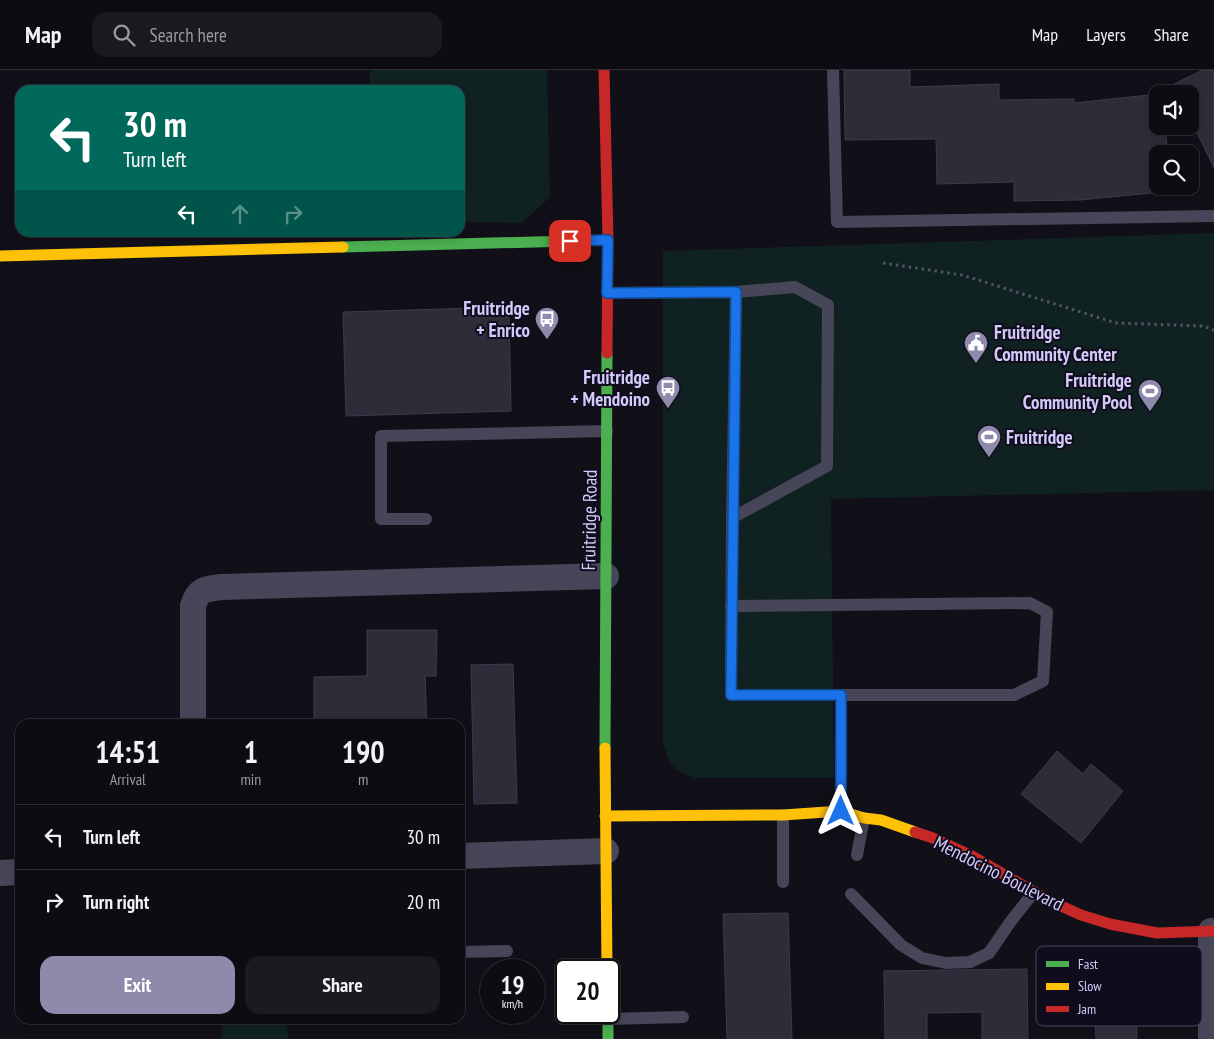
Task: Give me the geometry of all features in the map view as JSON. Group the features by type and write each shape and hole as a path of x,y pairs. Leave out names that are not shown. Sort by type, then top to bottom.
{"street":[{"name":"Fruitridge Road","path":"604,70 608,240 605,816 607,959"},
{"path":"0,256 608,240"},
{"path":"193,719 193,606 196,596 205,589 606,576"},
{"name":"Mendocino Boulevard","path":"605,816 783,815 841,811 864,818 881,820 933,838 972,856 1034,892 1081,915 1110,924 1157,933 1212,931"},
{"path":"465,856 606,851"},
{"path":"0,873 15,872"},
{"path":"1211,1039 1212,931"},
{"path":"608,1024 608,1039"}],"lane":[{"path":"834,70 836,222 1214,216"},
{"path":"607,293 736,292 795,286 828,305 827,466 732,518"},
{"path":"732,606 1030,602 1046,612 1043,680 1014,695 731,695 732,518 736,292"},
{"path":"426,519 381,518 381,436 607,431"},
{"path":"841,695 841,811"},
{"path":"783,815 783,882"},
{"path":"857,855 864,818"},
{"path":"851,894 901,945 922,958 946,963 970,962 989,953 1034,892"},
{"path":"465,952 507,951"},
{"path":"620,1016 683,1017"},
{"path":"602,1039 606,1024"}],"path":[{"path":"883,263 962,275 1116,324 1203,326 1214,330"}],"shaded area":[{"path":"370,70 547,70 550,197 522,223 465,222 465,85 370,85"},
{"path":"1214,233 1214,490 831,499 834,778 696,778 672,766 663,741 663,251"},
{"path":"222,1024 287,1024 288,1039 222,1039"}],"building":[{"path":"844,70 910,70 910,87 999,84 999,100 1074,99 1074,103 1149,95 1149,135 1166,135 1167,145 1149,145 1149,193 1080,200 1014,201 1014,182 937,184 936,139 845,140"},
{"path":"1203,70 1214,70 1214,168 1198,135 1199,85 1174,84"},
{"path":"509,307 511,411 346,416 343,312"},
{"path":"367,630 437,630 436,676 425,676 427,719 314,719 314,677 367,676"},
{"path":"513,664 517,803 474,804 471,665"},
{"path":"1057,751 1083,774 1091,764 1123,791 1081,843 1021,794"},
{"path":"788,913 792,1039 727,1039 723,914"},
{"path":"1027,969 1028,1039 982,1039 982,1012 927,1013 927,1039 885,1039 884,971"},
{"path":"1095,1026 1137,1026 1137,1039 1096,1039"}],"traffic: fast":[{"path":"343,247 608,240"},
{"path":"605,748 607,353"},
{"path":"608,1024 608,1039"}],"traffic: slow":[{"path":"0,256 343,247"},
{"path":"605,748 607,959"},
{"path":"605,816 783,815 841,811 864,818 881,820 915,832"}],"traffic: jam":[{"path":"604,70 608,240 607,353"},
{"path":"915,832 972,856 1050,901 1081,915 1110,924 1157,933 1214,931"}],"place":[{"name":"Fruitridge + Enrico","path":"547,340"},
{"name":"Fruitridge Community Center","path":"976,364"},
{"name":"Fruitridge + Mendoino","path":"668,409"},
{"name":"Fruitridge Community Pool","path":"1150,412"},
{"name":"Fruitridge","path":"989,458"}],"route":[{"path":"570,241 608,240 607,293 736,292 731,695 841,695 841,811"}]}
